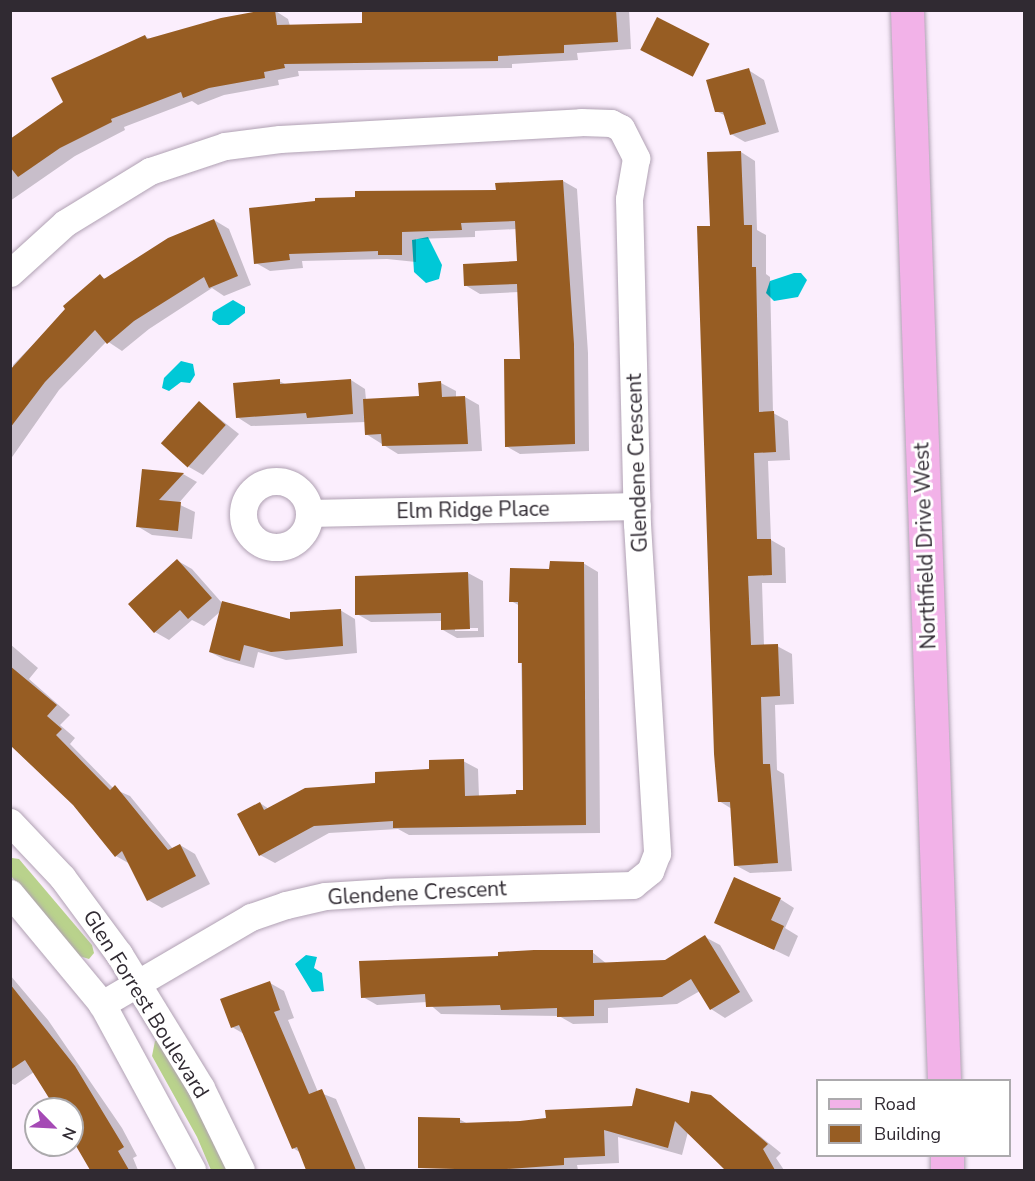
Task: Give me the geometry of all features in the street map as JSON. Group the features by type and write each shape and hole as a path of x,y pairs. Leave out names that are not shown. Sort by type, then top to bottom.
{"main road":[{"name":"Northfield Drive West","path":"907,10 944,1079"}],"street":[{"name":"Glendene Crescent","path":"10,273 65,223 150,171 198,152 280,139 611,123 626,134 636,158 629,199 637,506 657,853 650,871 633,885 388,892 315,898 251,917 102,1004"},
{"name":"Elm Ridge Place","path":"310,513 637,506"},
{"name":"Glen Forrest Boulevard","path":"10,822 83,902 138,982 201,1088 241,1170"},
{"name":"Glen Forrest Boulevard","path":"10,892 102,1004 192,1170"}],"green space":[{"path":"12,858 19,859 92,945 94,953 89,959 79,956 11,876"},
{"path":"163,1040 232,1170 211,1170 197,1137 152,1056 155,1041"}],"water":[{"path":"428,237 442,265 439,279 426,283 414,272 412,240"},
{"path":"801,273 807,280 798,297 774,301 766,293 770,281"},
{"path":"233,300 245,307 245,313 229,325 219,325 212,320 213,312"},
{"path":"181,361 193,364 195,375 190,383 181,382 169,391 162,388 164,378"},
{"path":"306,955 317,957 314,968 322,973 324,991 312,992 295,964"}],"building":[{"path":"275,10 277,25 362,23 362,10 616,10 618,42 564,45 564,53 498,56 498,61 284,64 285,68 264,72 265,78 209,88 183,98 181,92 111,119 112,122 60,148 18,177 10,167 10,139 63,102 51,78 145,35 147,39 221,18"},
{"path":"657,17 710,44 693,77 640,50"},
{"path":"749,68 766,124 730,135 723,112 715,112 706,80"},
{"path":"741,151 744,225 752,225 752,267 756,267 759,412 774,411 776,452 754,453 757,539 771,539 772,575 748,576 751,645 778,644 780,696 761,697 763,764 770,764 778,863 734,866 730,802 718,802 714,754 697,226 710,226 707,152"},
{"path":"563,180 574,344 575,444 505,447 504,359 520,359 517,284 464,286 463,264 517,261 515,221 461,223 462,230 402,232 402,255 378,255 378,251 289,254 290,260 254,264 249,208 315,201 315,198 355,197 355,191 496,190 495,183"},
{"path":"214,219 238,276 209,288 204,277 134,321 107,344 95,330 45,382 10,428 10,370 65,309 63,306 100,274 104,279 168,238"},
{"path":"280,379 280,384 351,379 353,414 307,418 306,413 236,418 233,383"},
{"path":"441,381 442,397 465,396 468,444 382,446 381,434 365,435 363,399 419,396 418,383"},
{"path":"199,401 226,425 188,467 161,443"},
{"path":"142,469 184,473 159,500 181,502 178,531 136,527"},
{"path":"177,559 212,598 188,619 180,610 154,633 128,604"},
{"path":"550,561 584,562 586,825 393,828 393,821 314,826 259,856 237,814 260,802 264,810 305,788 375,783 375,772 429,769 429,760 464,759 465,796 516,794 516,790 523,790 522,663 518,663 518,602 509,602 510,568 549,569"},
{"path":"468,572 470,629 441,630 441,613 355,615 355,576"},
{"path":"222,601 290,619 290,612 341,609 343,646 271,652 244,645 240,661 209,652"},
{"path":"10,666 57,705 47,716 62,729 56,735 110,790 115,785 168,850 180,844 196,876 147,901 122,851 115,857 73,805 10,745"},
{"path":"734,877 781,898 771,920 784,926 774,950 714,923"},
{"path":"705,935 740,992 710,1010 691,979 662,997 594,1000 594,1016 557,1017 557,1008 501,1010 500,1005 426,1007 425,994 361,998 359,961 498,956 498,952 534,950 593,950 593,963 665,960"},
{"path":"270,981 280,1010 274,1012 309,1094 322,1089 356,1170 306,1170 297,1147 292,1149 239,1025 231,1028 220,999"},
{"path":"10,984 75,1066 124,1147 118,1151 129,1170 90,1170 82,1157 84,1097 48,1097 25,1060 10,1070"},
{"path":"636,1088 689,1103 691,1091 711,1095 768,1144 763,1149 775,1170 725,1170 675,1121 668,1148 604,1130 605,1156 564,1158 564,1165 493,1170 418,1168 418,1117 460,1118 460,1123 546,1118 545,1110 632,1106"}]}
